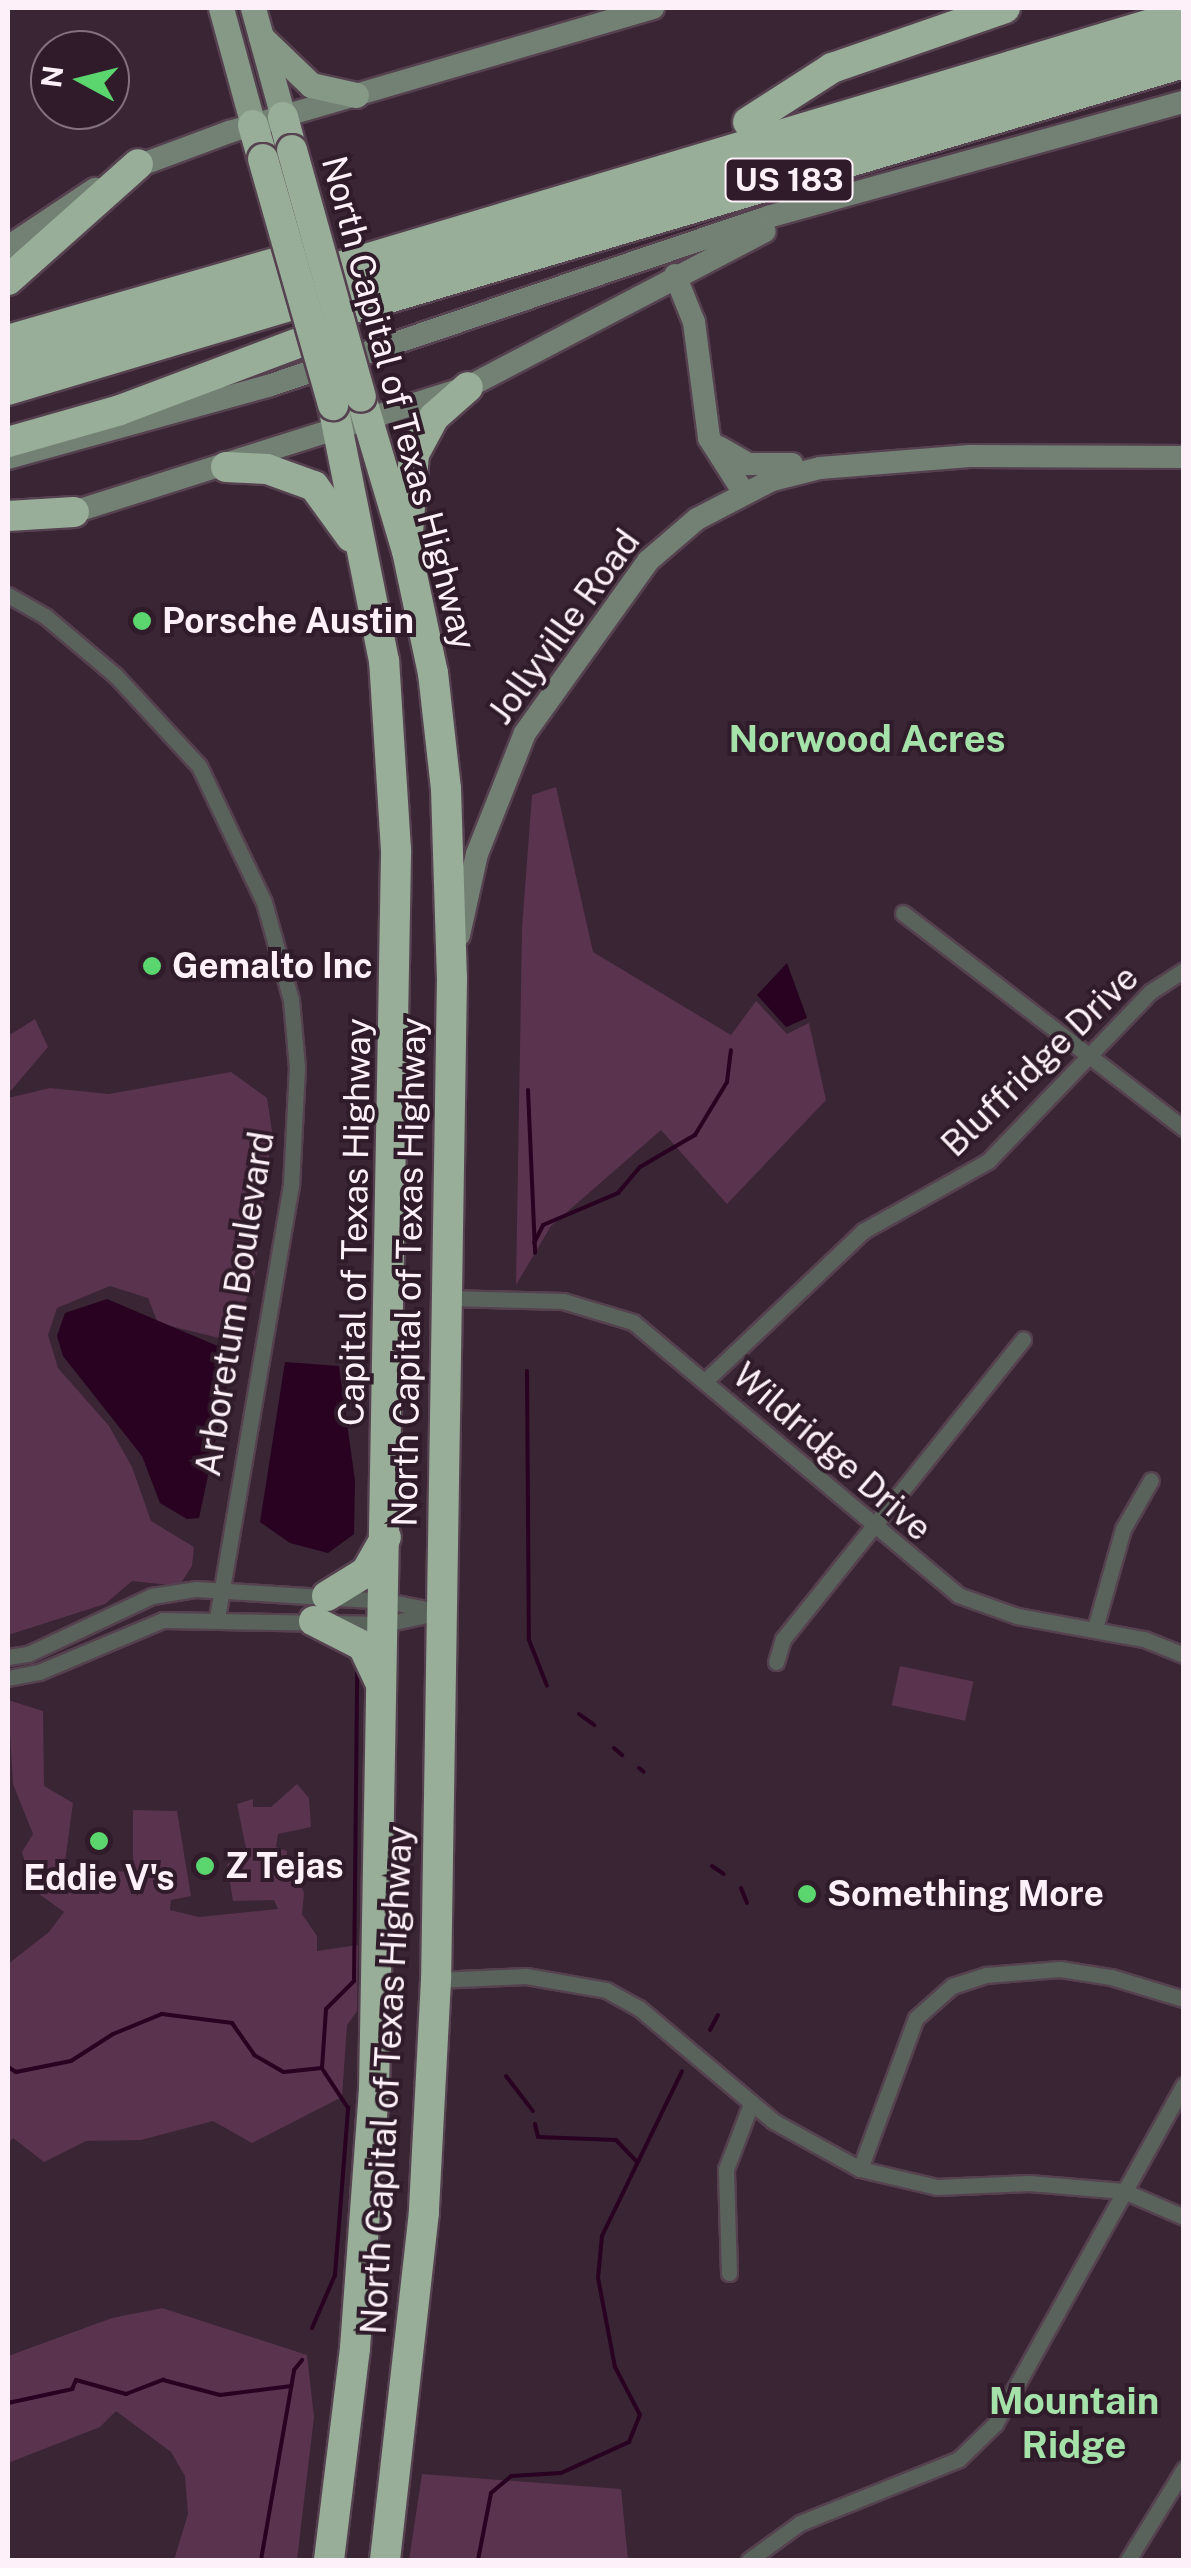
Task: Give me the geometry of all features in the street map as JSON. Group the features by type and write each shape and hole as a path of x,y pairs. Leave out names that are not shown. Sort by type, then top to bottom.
{"highway":[{"path":"748,122 832,68 1004,8"},
{"name":"US 183","path":"8,340 1140,8"},
{"path":"8,366 1184,14"},
{"path":"8,390 1184,39"},
{"name":"US 183","path":"8,409 1184,64"},
{"name":"North Capital of Texas Highway","path":"277,155 283,117"},
{"name":"North Capital of Texas Highway","path":"253,125 277,155 350,413 407,550 441,730 452,978 436,1980 424,2212 385,2560"},
{"path":"8,280 138,164"},
{"path":"8,442 228,370 367,317 395,297"},
{"path":"407,550 414,454 434,417 468,387"},
{"name":"Capital of Texas Highway","path":"350,413 367,572 384,661 396,850 386,1613"},
{"path":"226,467 286,473 314,486 343,518 367,572"},
{"path":"8,516 74,512"},
{"path":"393,1277 421,1296 447,1298"},
{"path":"384,1694 363,1646 321,1609 366,1572 388,1535"},
{"name":"North Capital of Texas Highway","path":"329,2560 367,2210 386,1613"}],"main road":[{"name":"North Capital of Texas Highway","path":"221,8 253,125"},
{"name":"North Capital of Texas Highway","path":"253,8 283,117"},
{"path":"8,247 138,164 253,125 653,8"},
{"path":"261,37 311,85 356,95"},
{"path":"8,458 165,418 749,223 1184,102"},
{"path":"8,529 226,467 350,413 468,387 676,275 828,203"},
{"path":"676,275 694,322 709,438 744,492"},
{"path":"709,438 748,464 820,468"},
{"name":"Jollyville Road","path":"452,978 477,854 525,733 648,561 686,528 744,492 820,468 970,456 1184,457"}],"street":[{"name":"Arboretum Boulevard","path":"8,596 82,645 199,766 264,902 291,1000 297,1068 292,1185 218,1588 217,1617"},
{"path":"903,914 1086,1058 1184,1129"},
{"name":"Bluffridge Drive","path":"705,1380 863,1231 988,1162 1150,992 1184,970"},
{"name":"Wildridge Drive","path":"447,1298 601,1308 632,1322 705,1380 870,1528 958,1595 1018,1616 1095,1628 1184,1655"},
{"path":"776,1662 784,1639 1023,1339"},
{"path":"1095,1628 1123,1529 1150,1480"},
{"path":"8,1656 28,1654 152,1596 218,1588 321,1609 386,1613"},
{"path":"8,1678 39,1672 163,1620 321,1609 440,1612"},
{"path":"860,2168 916,2018 952,1986 986,1975 1060,1969 1184,1999"},
{"path":"436,1980 526,1976 606,1990 651,2018 751,2104 825,2154 860,2168 937,2187 1030,2183 1124,2190 1184,2218"},
{"path":"748,2560 800,2523 936,2472 978,2442 1011,2400 1184,2085"},
{"path":"729,2272 726,2168 751,2104"},
{"path":"1128,2560 1184,2469"}],"shaded area":[{"path":"556,787 593,952 731,1035 756,1001 787,1034 809,1023 826,1100 727,1204 661,1130 551,1226 516,1285 522,928 532,795"},
{"path":"787,963 807,1018 786,1027 757,995"},
{"path":"35,1019 48,1047 8,1094 8,1036"},
{"path":"231,1072 267,1098 272,1131 254,1279 241,1312 219,1338 158,1323 148,1298 110,1286 57,1308 48,1335 58,1368 109,1426 132,1467 151,1521 194,1547 192,1566 179,1586 132,1581 105,1604 8,1635 8,1098 50,1088 109,1094"},
{"path":"107,1299 234,1353 199,1518 187,1519 160,1503 142,1456 63,1356 57,1336 65,1313"},
{"path":"285,1362 339,1366 355,1481 354,1534 328,1553 290,1543 260,1522"},
{"path":"900,1666 973,1682 965,1721 892,1705"},
{"path":"8,1700 43,1711 44,1786 73,1803 64,1869 133,1872 133,1810 177,1811 191,1896 171,1900 170,1910 199,1917 278,1909 274,1900 233,1901 227,1864 248,1858 237,1804 253,1799 253,1807 271,1807 297,1784 309,1798 311,1827 278,1834 276,1847 287,1851 286,1877 297,1876 304,1893 302,1914 317,1936 317,1951 358,1945 357,2011 347,2025 342,2097 252,2143 213,2121 141,2140 86,2141 44,2162 13,2138 8,2144 8,1964 49,1932 64,1912 32,1889 22,1852 33,1834 13,1784"},
{"path":"162,2308 307,2355 314,2417 297,2560 174,2560 188,2514 185,2476 171,2452 116,2411 100,2427 8,2463 8,2356 112,2318"},
{"path":"422,2474 621,2489 628,2560 409,2560"}],"waterway":[{"path":"534,1243 543,1225 618,1193 640,1167 695,1135 727,1082 731,1050"},
{"path":"528,1090 535,1253"},
{"path":"527,1371 529,1640 547,1686"},
{"path":"8,2067 16,2072 71,2061 113,2034 162,2014 232,2023 254,2055 284,2072 322,2068 326,2009 354,1981 357,1672"},
{"path":"579,1714 594,1725"},
{"path":"614,1748 622,1755"},
{"path":"639,1768 644,1772"},
{"path":"712,1866 724,1874"},
{"path":"741,1888 747,1903"},
{"path":"710,2030 718,2015"},
{"path":"312,2328 335,2275 348,2108 323,2070"},
{"path":"478,2560 491,2493 511,2476 561,2473 629,2442 640,2415 615,2367 598,2278 602,2236 682,2071"},
{"path":"506,2076 533,2111"},
{"path":"535,2124 538,2137 616,2140 636,2161"},
{"path":"261,2560 294,2370 302,2360"},
{"path":"8,2403 72,2389 76,2380 126,2394 163,2380 220,2395 291,2386"}],"place":[{"name":"Porsche Austin","path":"142,621"},
{"name":"Gemalto Inc","path":"152,966"},
{"name":"Eddie V's","path":"99,1841"},
{"name":"Z Tejas","path":"205,1866"},
{"name":"Something More","path":"807,1894"}],"district":[{"name":"Norwood Acres","path":"867,739"},
{"name":"Mountain Ridge","path":"1074,2423"}]}
